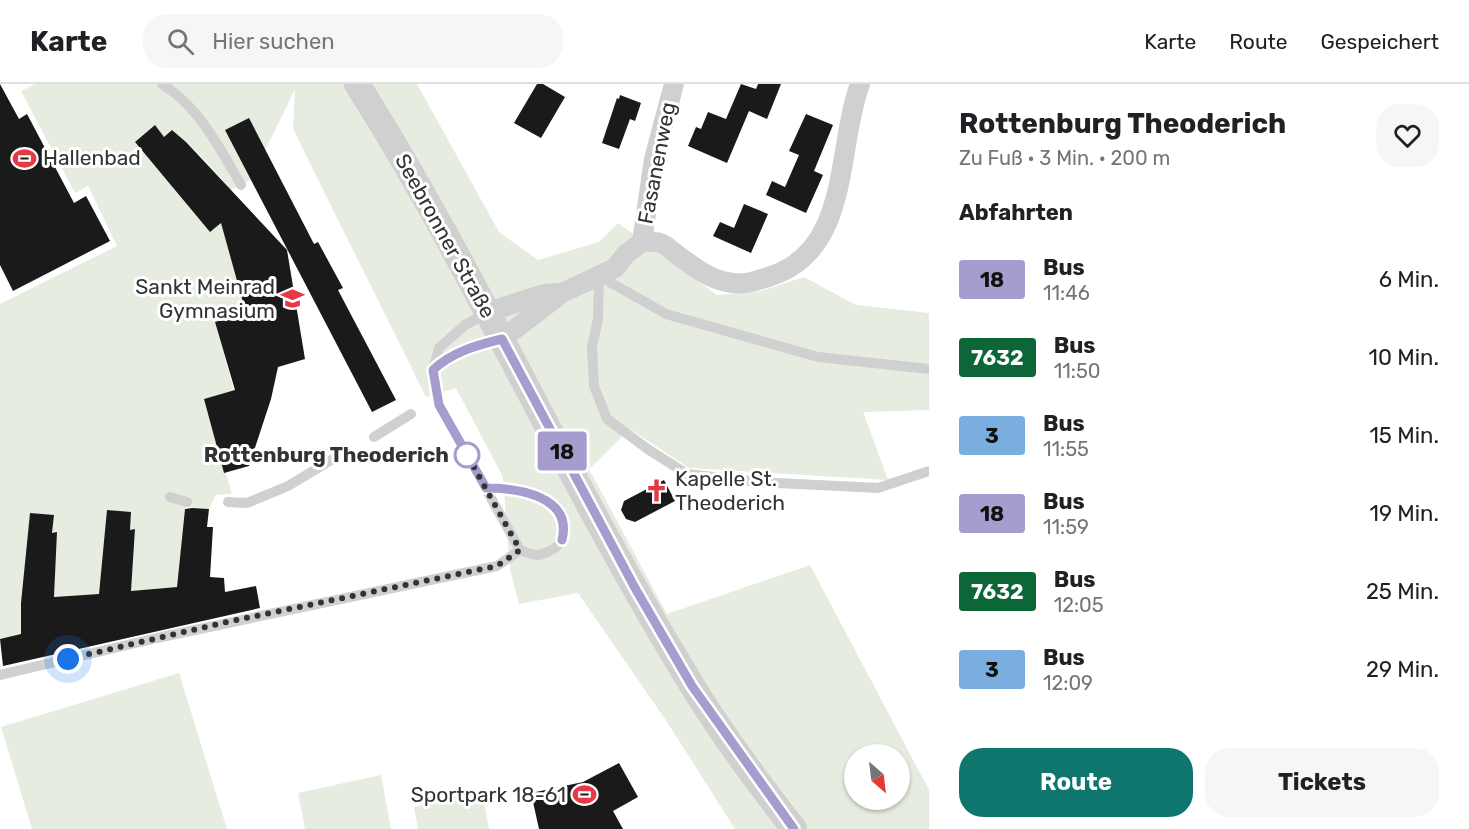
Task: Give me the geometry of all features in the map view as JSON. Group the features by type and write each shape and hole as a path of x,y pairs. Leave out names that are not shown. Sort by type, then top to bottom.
{"street":[{"name":"Fasanenweg","path":"642,242 654,159 674,84"},
{"path":"502,339 562,293 615,267 626,254 642,242 661,243 700,271 726,282 749,284 781,273 805,258 823,233 836,199 846,141 860,84"},
{"name":"Seebronner Straße","path":"360,87 428,203 579,486 692,686 794,829"},
{"path":"488,312 544,294 562,293"}],"lane":[{"path":"162,84 198,115 241,185"},
{"path":"929,369 807,354 666,314 599,276 598,319 592,347 594,386 607,419 687,474 759,482 878,488 929,471"},
{"path":"486,488 507,488 542,499 561,514 565,528 562,540 554,549 539,555 520,550 439,405 433,370 440,348 465,325 488,312"},
{"path":"433,370 442,361 454,355 477,345 502,339"},
{"path":"374,437 411,414"},
{"path":"228,502 247,503 278,490 333,459"},
{"path":"170,496 187,502"},
{"path":"0,675 157,638 497,566 520,550"}],"shaded area":[{"path":"35,84 417,84 499,232 538,260 599,242 618,223 717,295 761,291 804,277 856,305 929,313 929,410 863,412 888,480 689,468 630,429 589,469 667,614 810,565 905,744 844,744 844,810 910,810 910,754 929,790 929,829 735,829 667,722 578,593 519,604 510,570 503,477 456,388 426,397 293,129 295,89 251,180 231,190 199,154 173,130 164,137 155,126 135,142 210,232 223,221 247,317 215,322 235,394 230,392 204,399 232,494 216,495 209,509 185,507 177,587 131,591 135,530 130,530 131,513 108,510 99,594 54,597 57,533 52,533 54,516 30,513 21,635 0,639 0,304 117,246 88,186 75,193 21,91"},
{"path":"179,673 227,829 32,829 1,727"},
{"path":"381,775 391,829 305,829 298,793"},
{"path":"482,790 489,829 418,829 414,807"}],"building":[{"name":"Hallenbad","path":"0,84 19,119 27,114 74,203 86,196 110,241 13,291 0,265"},
{"path":"537,84 543,84 565,97 541,138 514,123"},
{"path":"741,84 756,89 758,84 781,84 767,119 749,111 727,163 688,146 696,127 701,129 708,112 726,119"},
{"path":"620,95 641,103 635,121 630,119 619,149 602,143"},
{"path":"806,114 833,125 814,171 823,175 806,213 766,195 772,181 785,187 799,155 789,151"},
{"path":"249,118 314,244 318,242 343,288 338,290 396,400 372,412 225,130"},
{"name":"Sankt Meinrad Gymnasium","path":"155,125 164,137 172,130 186,142 287,250 305,359 278,367 271,399 249,466 224,473 204,399 235,390 215,322 246,313 221,223 210,232 135,142"},
{"path":"744,204 768,214 751,253 713,236 720,222 734,228"},
{"name":"Kapelle St. Theoderich","path":"664,480 675,501 635,522 626,519 621,510 624,501"},
{"path":"185,509 209,509 207,527 213,527 210,577 224,578 225,592 256,586 260,608 3,666 0,639 21,634 21,603 30,513 54,515 52,533 57,532 54,597 99,594 107,510 131,512 130,530 135,529 131,591 177,587"},
{"name":"Sportpark 18-61","path":"619,763 638,797 613,811 623,829 539,829 531,793 583,782"}],"bus line":[{"name":"18","path":"562,540 565,528 561,514 542,499 507,488 486,488 439,405 433,370 442,361 477,345 502,339 579,486 692,686 794,829"}],"place":[{"name":"Hallenbad","path":"25,158"},
{"name":"Sankt Meinrad Gymnasium","path":"293,299"},
{"name":"Rottenburg Theoderich","path":"467,455"},
{"name":"Kapelle St. Theoderich","path":"657,491"},
{"name":"Sportpark 18-61","path":"584,795"}],"route":[{"path":"68,659 227,622 497,566 520,550 466,453 467,455"}]}
